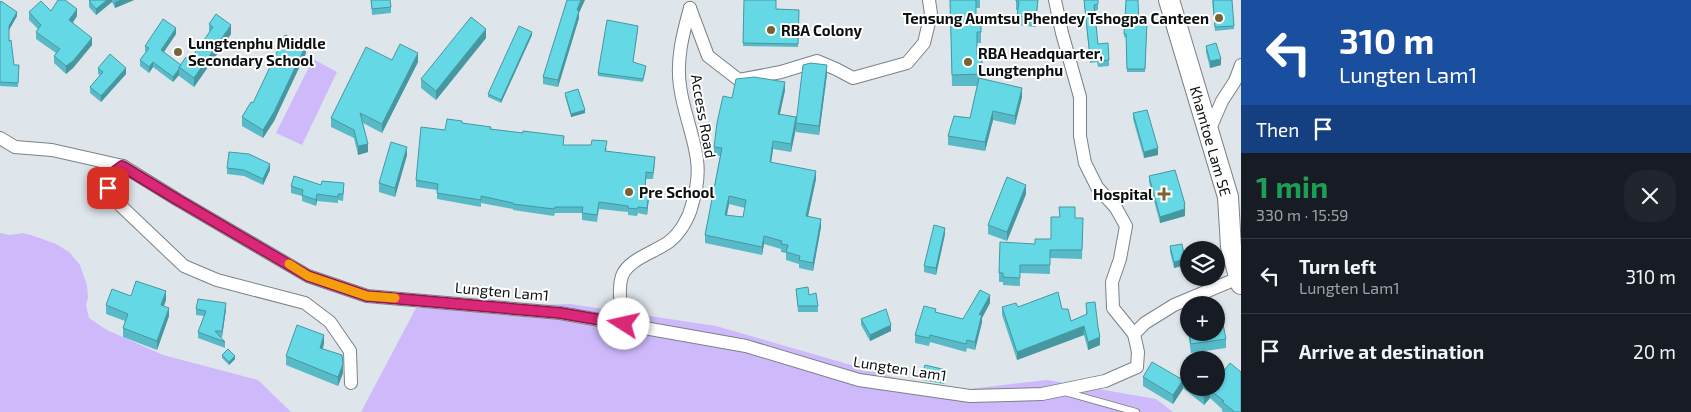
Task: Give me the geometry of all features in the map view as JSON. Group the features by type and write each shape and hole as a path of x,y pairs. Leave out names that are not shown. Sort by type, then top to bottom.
{"main road":[{"name":"Khamtoe Lam SE","path":"1169,0 1228,197 1231,247 1240,280"}],"street":[{"name":"Access Road","path":"624,324 620,292 621,278 624,271 629,264 671,240 688,217 695,193 698,162 680,85 679,58 683,31 690,8 708,56 739,80 781,72 817,61 853,78 907,63 924,43 931,14 929,0"},
{"path":"1055,0 1080,97 1080,136 1085,163 1097,187 1116,208 1126,226 1120,258 1112,282 1113,308 1134,334 1145,323 1174,305 1240,280"},
{"path":"1209,131 1222,101 1235,81 1241,65"},
{"name":"Lungten Lam1","path":"0,138 15,147 52,150 122,166 308,276 367,296 560,313 746,346 859,380 970,396 1042,394 1105,381 1137,367 1138,352 1134,334"},
{"path":"122,166 114,172 108,188 122,206 184,266 217,280 305,303 330,322 350,351 351,383"}],"lane":[{"path":"1059,391 1136,412"}],"shaded area":[{"path":"313,59 337,72 302,145 276,133"},
{"path":"0,233 31,235 56,244 69,252 80,265 87,285 88,298 86,305 89,318 107,330 163,355 258,380 291,412 0,412"},
{"path":"570,304 716,326 910,382 961,390 1047,380 1156,399 1173,412 361,412 416,308"}],"building":[{"path":"58,0 65,0 77,9 69,20 92,38 73,61 66,66 54,56 60,49 36,32 41,25 29,12 41,1 51,11"},
{"path":"107,0 96,9 89,1"},
{"path":"371,0 390,0 391,7 372,9"},
{"path":"567,0 581,0 558,80 543,77"},
{"name":"RBA Colony","path":"744,0 776,0 776,9 799,10 798,44 743,43"},
{"path":"950,0 976,0 976,20 981,20 981,32 977,32 977,55 982,55 982,74 952,75"},
{"path":"1016,0 1038,0 1036,18 1017,16 1019,2"},
{"path":"1084,0 1098,0 1098,4 1094,5 1098,44 1108,43 1109,60 1098,61 1097,56 1090,57"},
{"path":"1126,0 1138,0 1139,23 1147,22 1145,69 1127,69 1126,34 1124,34"},
{"path":"1213,0 1232,0 1234,26 1215,27"},
{"path":"1,1 17,12 9,26 9,41 11,40 14,65 19,65 18,83 0,82"},
{"path":"216,14 231,25 194,78 179,67 186,57 190,60 213,27 209,24"},
{"path":"471,17 486,29 436,91 421,79"},
{"path":"163,19 176,28 161,50 181,65 173,77 153,62 149,67 140,60 149,48 145,46"},
{"path":"607,20 638,26 633,62 646,66 643,79 598,73"},
{"path":"519,26 532,32 501,100 488,94"},
{"path":"285,35 306,45 274,112 263,130 242,117 251,102 253,103"},
{"path":"1216,43 1221,59 1210,61 1206,46"},
{"path":"400,44 418,53 382,124 360,113 368,144 358,146 354,130 331,118 366,47 392,60"},
{"path":"110,54 126,68 101,96 90,87 103,72 98,68"},
{"path":"811,63 827,65 819,126 796,123 803,65"},
{"path":"754,77 785,82 778,114 796,117 791,144 773,141 770,162 816,171 806,216 821,219 813,263 799,260 800,256 786,252 788,245 781,244 782,241 764,236 762,247 705,235 722,148 714,147 717,123 723,96 732,98 736,79","holes":["729,196 746,200 743,217 725,215"]},
{"path":"979,78 1022,88 1015,116 993,111 985,142 948,136 954,116 970,118"},
{"path":"578,89 585,110 571,114 565,93"},
{"path":"1147,110 1158,148 1144,152 1133,113"},
{"path":"447,119 491,127 490,129 564,136 563,145 591,145 592,140 607,141 605,151 655,157 653,173 646,172 645,190 649,191 647,208 628,208 628,206 599,202 597,215 582,213 583,207 555,207 554,209 513,204 481,196 481,200 437,193 438,184 416,180 421,127 445,130"},
{"path":"391,142 407,147 395,188 379,183"},
{"path":"229,152 249,154 270,164 263,179 244,170 227,168"},
{"path":"1175,170 1185,209 1160,217 1149,176"},
{"path":"294,176 321,185 322,181 344,183 343,194 338,194 338,197 317,194 316,200 302,195 303,190 291,186"},
{"path":"1007,177 1026,185 1007,232 988,225"},
{"path":"1059,207 1075,207 1075,218 1083,218 1082,250 1050,250 1050,265 1020,265 1020,278 1003,277 1003,273 999,273 1000,242 1035,244 1035,239 1051,239 1051,217 1060,217"},
{"path":"934,225 945,228 936,268 924,266"},
{"path":"1180,244 1180,260 1174,262 1170,246"},
{"path":"136,281 166,291 161,305 169,308 157,341 123,328 128,314 106,305 112,289 131,296"},
{"path":"808,287 809,295 816,293 818,306 798,306 796,289"},
{"path":"980,290 990,295 979,315 982,314 975,342 967,340 966,344 930,335 929,338 915,335 924,306 936,309 935,312 963,319"},
{"path":"1058,292 1062,309 1068,309 1071,321 1087,314 1086,303 1095,302 1100,337 1088,342 1084,326 1017,352 1002,307 1016,303 1018,307"},
{"path":"198,299 226,303 222,331 215,331 225,342 198,332 206,311 196,309"},
{"path":"886,309 891,325 870,335 861,319"},
{"path":"297,325 324,335 320,348 342,355 343,364 338,377 286,356"},
{"path":"1190,341 1212,341 1191,344"},
{"path":"228,349 235,356 229,362 222,355"},
{"path":"1152,362 1180,378 1180,384 1173,395 1143,377"},
{"path":"1230,363 1241,372 1241,412 1235,412 1218,396 1225,396 1225,369"},
{"path":"925,365 946,370 944,378 922,374"}],"slow traffic":[{"path":"289,264 308,276 367,296 395,298"}],"place":[{"name":"Tensung Aumtsu Phendey Tshogpa Canteen","path":"1219,18"},
{"name":"RBA Colony","path":"771,30"},
{"name":"Lungtenphu Middle Secondary School","path":"178,52"},
{"name":"RBA Headquarter, Lungtenphu","path":"968,62"},
{"name":"Pre School","path":"629,192"},
{"name":"Hospital","path":"1164,194"}],"route":[{"path":"108,188 114,172 122,166 308,276 367,296 560,313 624,324"}]}
